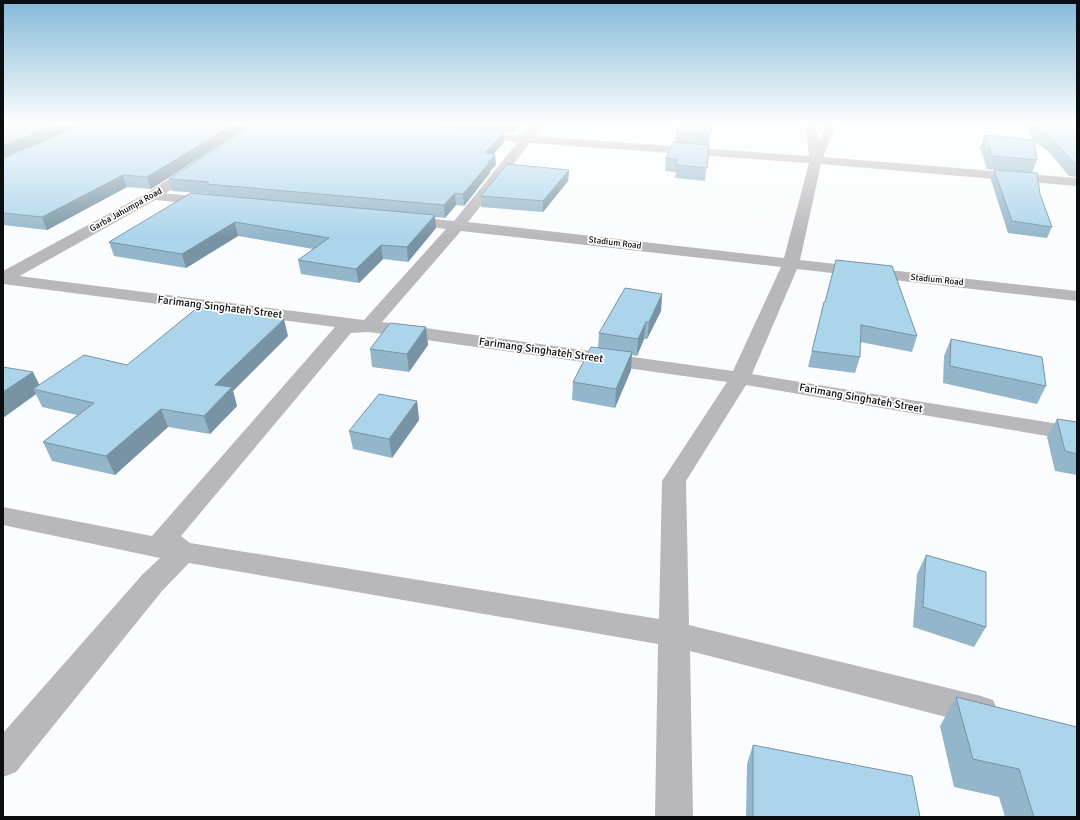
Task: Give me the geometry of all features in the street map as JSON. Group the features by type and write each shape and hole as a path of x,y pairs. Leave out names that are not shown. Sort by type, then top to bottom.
{"street":[{"path":"183,552 164,538 345,328 369,326 458,225 509,161"},
{"path":"674,817 674,481 740,378 791,264 816,161"},
{"path":"831,161 1077,182"},
{"name":"Garba Jahumpa Road","path":"3,279 152,196 205,162"},
{"path":"152,196 222,203"},
{"name":"Stadium Road","path":"395,219 1077,296"},
{"name":"Farimang Singhateh Street","path":"3,279 369,326 740,378 1077,434"},
{"path":"3,516 183,552 674,634 1009,718"},
{"path":"3,760 152,583 183,552"}],"building":[{"path":"3,161 173,161 147,177 123,175 42,217 3,213"},
{"path":"196,161 490,162 463,194 455,193 444,205 207,184 209,182 169,179"},
{"path":"677,161 708,161 707,168 676,165"},
{"path":"507,164 569,170 543,201 481,196"},
{"path":"994,170 1037,173 1040,194 1052,227 1012,221"},
{"path":"191,193 435,215 407,247 381,245 356,269 298,260 329,238 235,222 182,254 109,242"},
{"path":"836,260 892,266 917,336 861,325 860,357 812,351"},
{"path":"625,288 662,294 649,322 646,322 638,339 599,333"},
{"path":"197,308 284,319 215,385 232,387 204,416 161,409 106,456 43,442 94,403 33,389 84,355 127,365"},
{"path":"390,323 426,327 407,354 370,349"},
{"path":"951,339 1042,357 1046,386 950,366"},
{"path":"591,347 632,352 616,389 573,382"},
{"path":"3,367 33,372 3,392"},
{"path":"379,394 417,401 389,439 349,431"},
{"path":"1057,419 1077,422 1077,454 1065,451"},
{"path":"926,555 986,572 986,627 923,607"},
{"path":"956,697 1077,727 1077,817 1034,817 1019,769 973,759"},
{"path":"753,745 912,776 920,817 753,817"}]}
